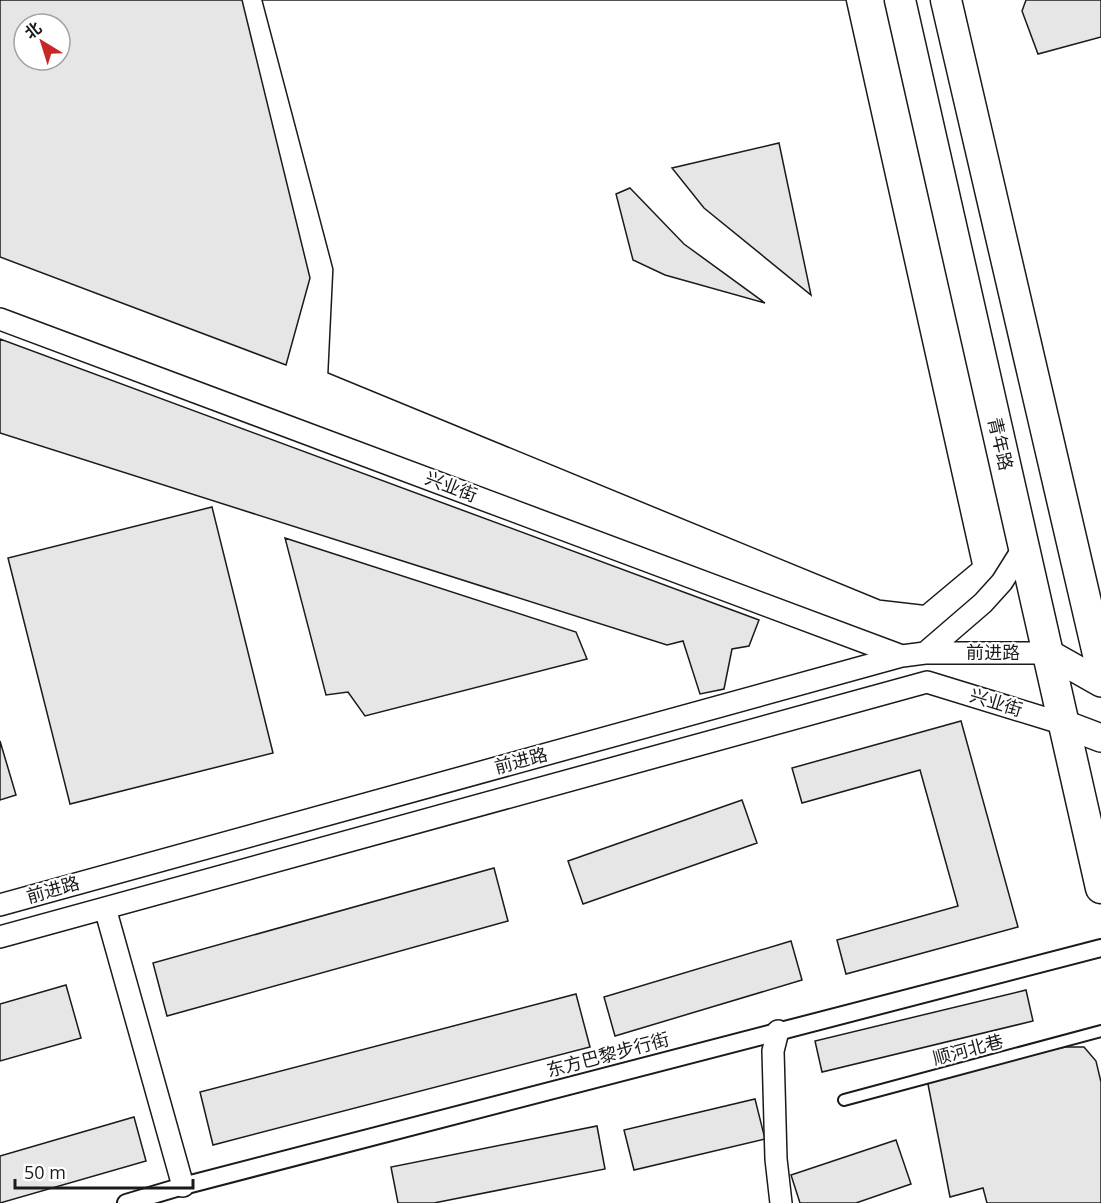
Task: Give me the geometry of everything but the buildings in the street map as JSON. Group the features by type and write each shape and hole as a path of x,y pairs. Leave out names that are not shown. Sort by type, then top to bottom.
{"main road":[{"name":"青年路","path":"900,0 1101,888"},
{"path":"946,0 1101,667"}],"street":[{"name":"兴业街","path":"0,319 902,656"},
{"path":"925,653 983,603 1002,582 1023,547"},
{"name":"前进路","path":"0,905 902,656 925,653 1048,653"},
{"path":"1048,653 1101,683"},
{"name":"兴业街","path":"927,682 1064,724"},
{"name":"前进路","path":"0,937 927,682"},
{"path":"1064,724 1101,738"},
{"path":"105,908 183,1186"},
{"name":"东方巴黎步行街","path":"126,1203 183,1186 1101,948"},
{"path":"778,1031 773,1052 776,1159 781,1203"}],"lane":[{"name":"顺河北巷","path":"844,1100 1101,1031"}]}
